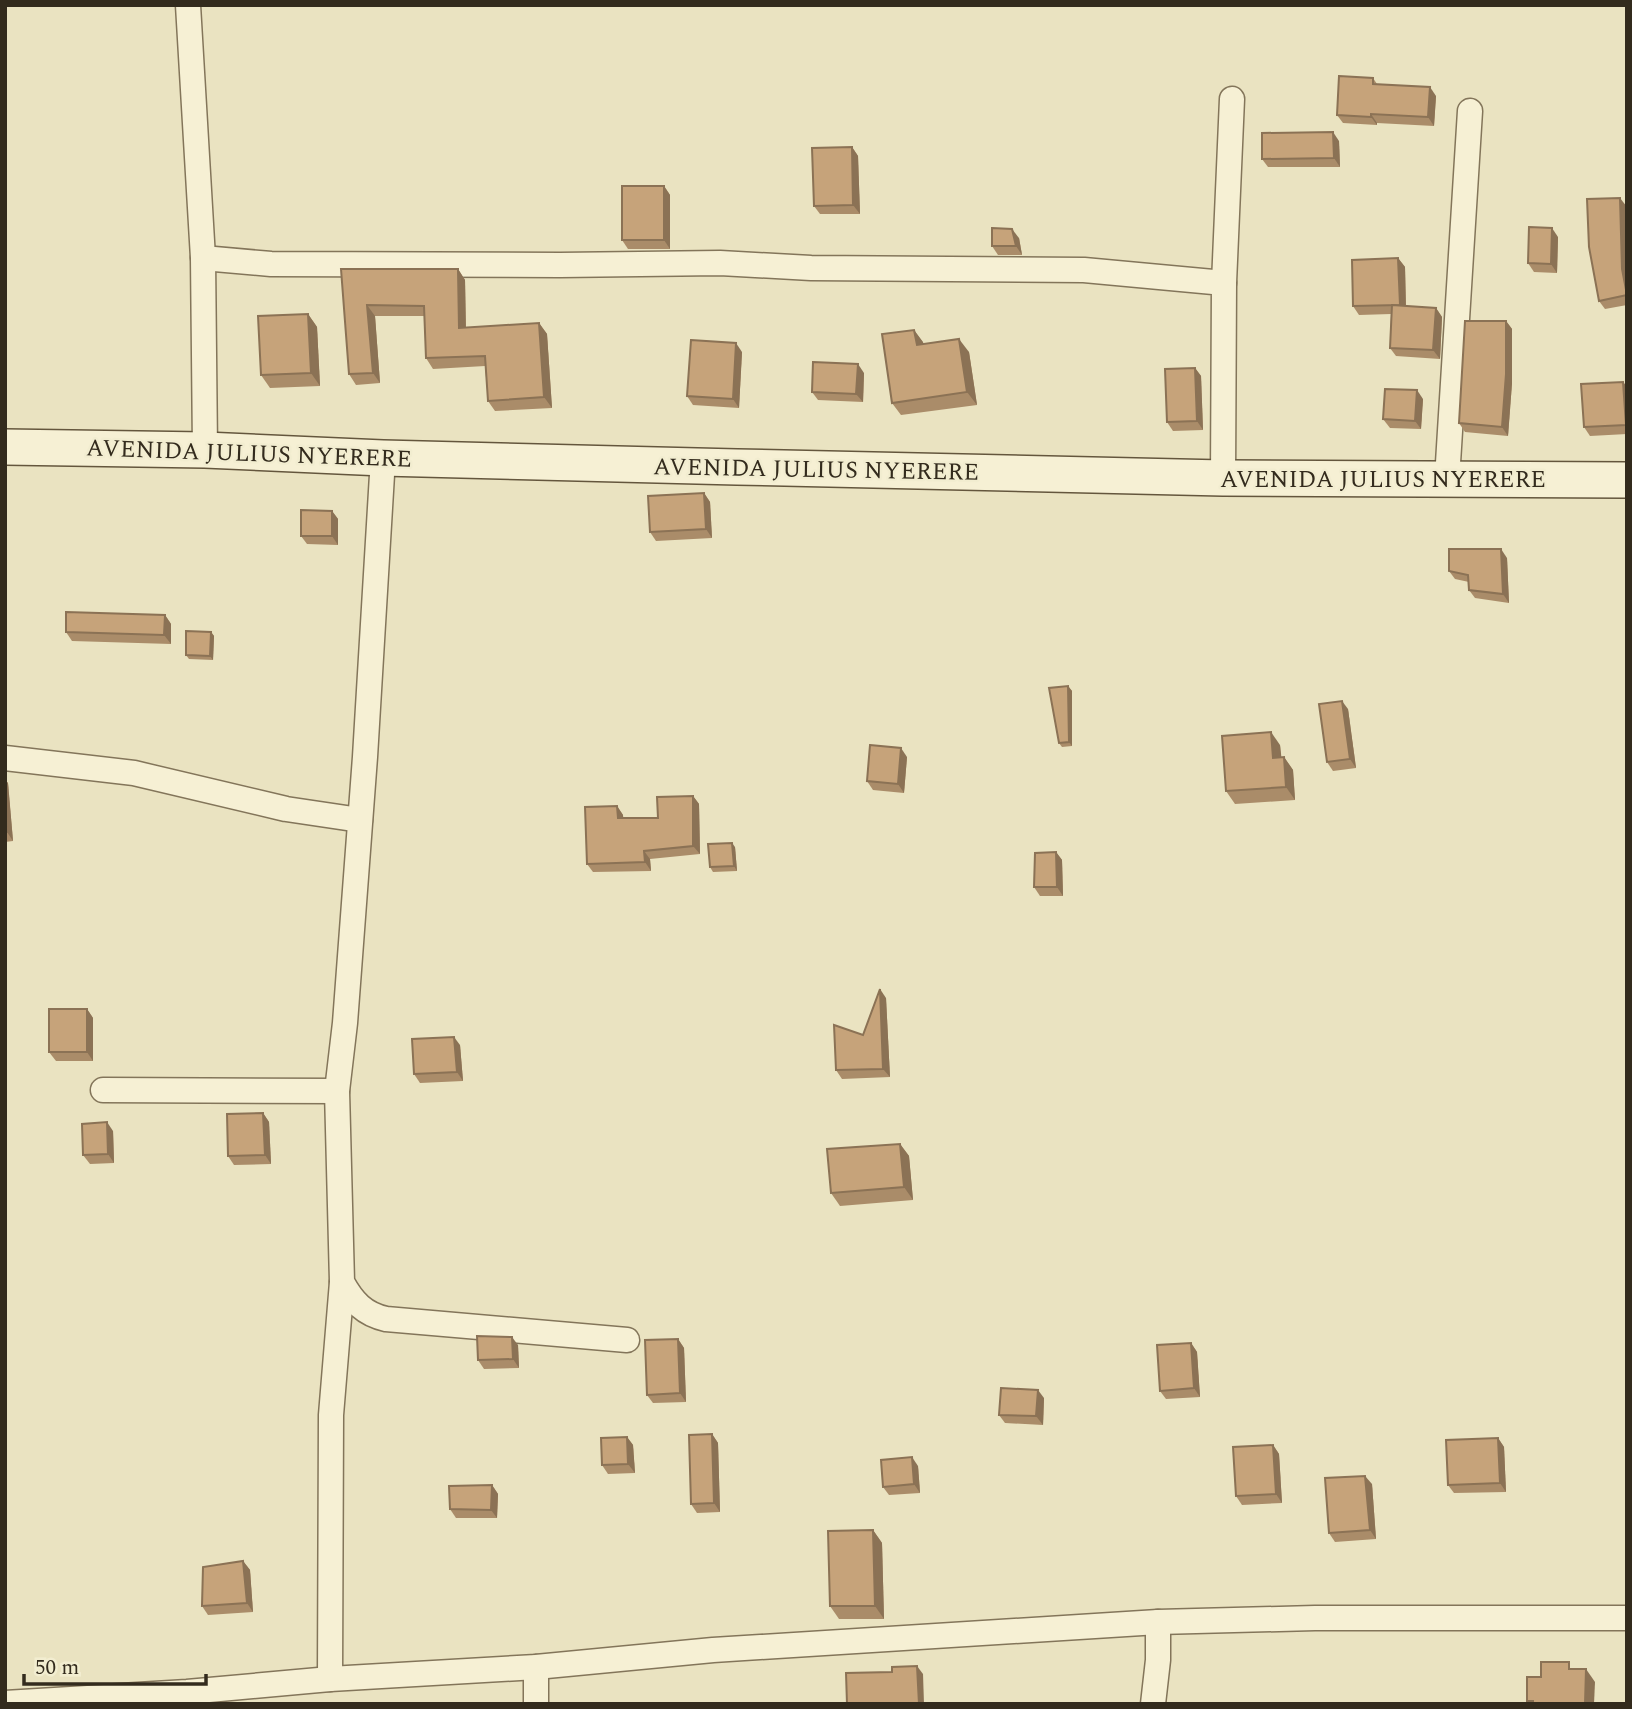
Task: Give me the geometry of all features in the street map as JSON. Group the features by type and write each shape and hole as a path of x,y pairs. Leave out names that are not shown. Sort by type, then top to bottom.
{"street":[{"path":"188,5 203,258 205,450"},
{"path":"1223,478 1224,283 1232,99"},
{"path":"1447,479 1470,111"},
{"path":"203,258 271,264 720,263 811,268 1084,270 1224,283"},
{"name":"AVENIDA JULIUS NYERERE","path":"5,447 1223,478 1627,480"},
{"path":"330,1679 331,1415 342,1282 337,1091 345,1023 360,820 383,458"},
{"path":"5,758 135,773 286,809 360,820"},
{"path":"103,1090 337,1091"},
{"path":"342,1282 358,1305 371,1315 386,1319 627,1340"},
{"path":"5,1703 536,1667 713,1650 1158,1622 1329,1618 1627,1618"},
{"path":"1153,1704 1158,1660 1158,1622"},
{"path":"536,1667 536,1704"}],"building":[{"path":"1339,76 1373,78 1373,84 1430,87 1428,117 1337,115"},
{"path":"1333,132 1334,158 1262,159 1262,133"},
{"path":"852,147 853,205 814,206 812,148"},
{"path":"622,186 664,186 664,240 622,240"},
{"path":"1620,198 1622,269 1627,295 1599,301 1589,247 1587,199"},
{"path":"1529,227 1552,228 1551,264 1528,263"},
{"path":"992,228 1012,229 1016,246 992,246"},
{"path":"1398,258 1400,305 1353,306 1352,260"},
{"path":"341,269 458,269 459,328 539,323 544,397 488,401 485,356 426,358 424,306 367,305 373,373 349,374"},
{"path":"1392,305 1436,308 1433,350 1390,348"},
{"path":"308,314 311,373 261,375 258,316"},
{"path":"1465,321 1506,321 1502,427 1459,423"},
{"path":"914,330 917,345 959,339 967,392 892,403 882,334"},
{"path":"691,340 736,343 733,399 687,396"},
{"path":"813,362 858,364 856,394 812,392"},
{"path":"1195,368 1197,421 1167,422 1165,369"},
{"path":"1623,382 1626,425 1584,427 1581,384"},
{"path":"1385,389 1417,390 1415,421 1383,419"},
{"path":"704,493 706,529 650,532 648,496"},
{"path":"301,510 332,511 332,536 301,536"},
{"path":"1449,549 1501,549 1503,594 1469,590 1468,575 1449,571"},
{"path":"66,612 165,615 164,635 66,632"},
{"path":"186,631 211,632 210,656 186,655"},
{"path":"1068,686 1069,742 1059,743 1049,688"},
{"path":"1342,701 1350,759 1327,762 1319,704"},
{"path":"1271,732 1273,758 1284,757 1286,787 1226,791 1222,736"},
{"path":"870,745 901,748 898,784 867,781"},
{"path":"693,796 693,846 644,851 645,862 587,864 585,807 617,806 618,818 658,818 657,797"},
{"path":"732,843 734,866 710,867 708,844"},
{"path":"1056,852 1057,887 1034,887 1035,853"},
{"path":"880,989 883,1069 836,1070 834,1025 863,1035"},
{"path":"49,1009 87,1009 87,1052 49,1052"},
{"path":"454,1037 457,1072 414,1074 412,1039"},
{"path":"263,1113 265,1155 228,1156 227,1114"},
{"path":"107,1122 108,1154 83,1155 82,1124"},
{"path":"900,1144 904,1187 831,1193 827,1149"},
{"path":"477,1336 512,1337 513,1359 478,1360"},
{"path":"678,1339 680,1393 647,1395 645,1340"},
{"path":"1191,1343 1194,1388 1160,1391 1157,1345"},
{"path":"1001,1388 1038,1390 1036,1416 999,1415"},
{"path":"712,1434 714,1503 691,1504 689,1435"},
{"path":"627,1437 628,1464 602,1465 601,1438"},
{"path":"1498,1438 1500,1483 1448,1485 1446,1440"},
{"path":"1273,1445 1276,1494 1236,1496 1233,1447"},
{"path":"912,1457 914,1484 883,1487 881,1460"},
{"path":"1365,1476 1370,1530 1329,1533 1325,1478"},
{"path":"492,1485 491,1510 450,1509 449,1486"},
{"path":"873,1530 875,1606 830,1606 828,1531"},
{"path":"243,1561 247,1603 202,1606 203,1567"},
{"path":"1541,1662 1569,1662 1569,1669 1586,1669 1585,1704 1533,1704 1533,1701 1527,1701 1527,1677 1541,1677"},
{"path":"917,1666 919,1704 847,1704 846,1673 892,1672 892,1667"}]}
